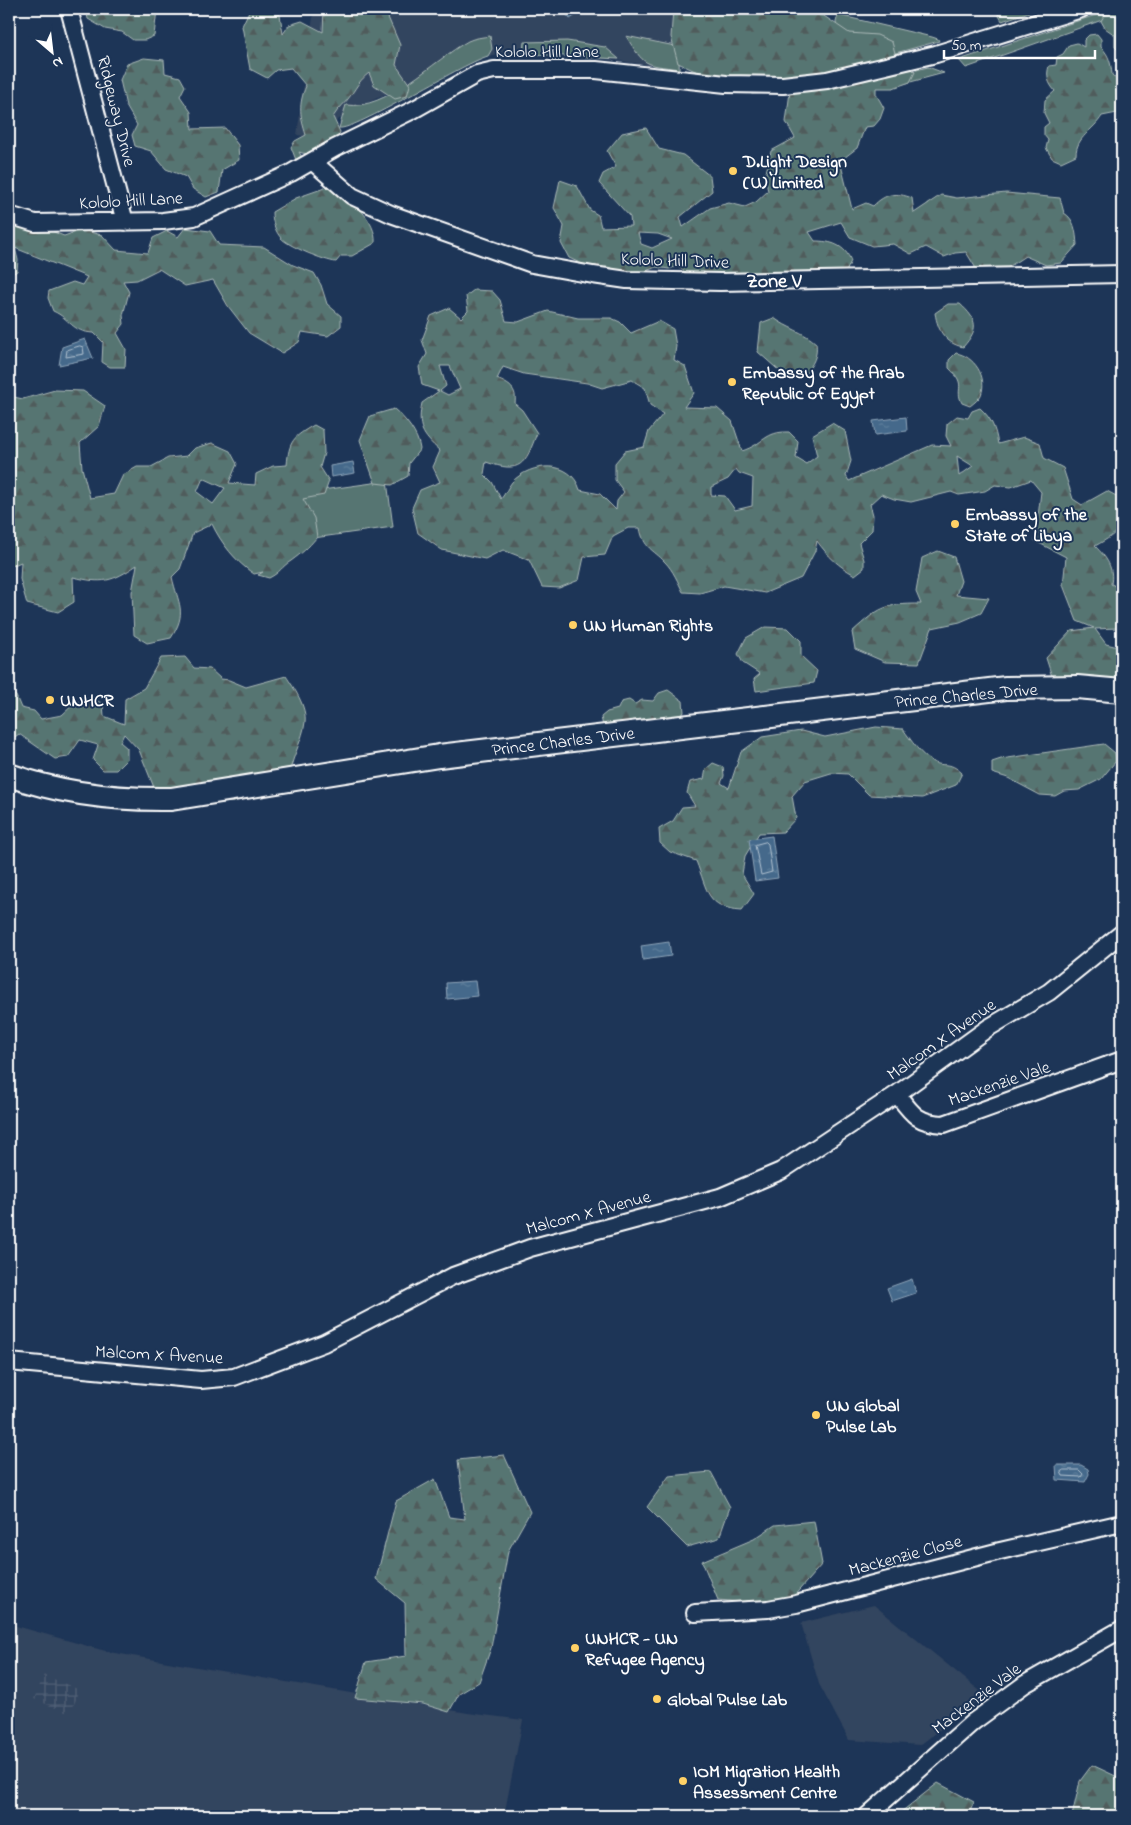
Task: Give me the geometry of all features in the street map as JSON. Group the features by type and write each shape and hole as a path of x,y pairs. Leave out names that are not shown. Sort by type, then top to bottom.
{"street":[{"name":"Ridgeway Drive","path":"69,9 125,222"},
{"name":"Kololo Hill Lane","path":"9,215 35,224 163,221 194,217 255,190 413,110 477,74 494,70 596,70 726,84 783,85 827,80 936,54 1081,9"},
{"name":"Kololo Hill Drive","path":"312,161 352,196 391,214 532,264 610,278 720,282 1122,274"},
{"name":"Prince Charles Drive","path":"9,775 42,787 82,794 139,800 172,799 439,756 997,689 1077,687 1122,691"},
{"name":"Malcom X Avenue","path":"9,1362 201,1380 234,1377 324,1343 462,1273 530,1248 720,1197 781,1171 897,1094 988,1028 1049,992 1122,933"},
{"name":"Mackenzie Vale","path":"897,1094 914,1117 929,1123 944,1124 1122,1060"},
{"name":"Mackenzie Close","path":"695,1613 768,1609 796,1604 1000,1551 1122,1523"},
{"name":"Mackenzie Vale","path":"867,1816 973,1722 1025,1684 1122,1629"}],"shaded area":[{"path":"314,9 677,9 679,69 582,56 523,54 488,56 492,49 490,36 470,40 449,53 420,77 359,107 310,137 297,135"},
{"path":"874,1605 985,1695 920,1745 849,1740 819,1684 801,1623"},
{"path":"9,1624 109,1652 468,1713 523,1720 504,1816 9,1816"},
{"path":"44,1675 80,1690 70,1714 34,1699"}],"green space":[{"path":"86,9 157,9 154,36 145,40 133,40 122,32 105,29 88,19"},
{"path":"250,9 272,9 280,15 283,34 289,25 302,21 323,32 324,9 382,9 387,15 400,45 396,65 410,85 407,96 395,99 374,85 369,73 333,117 340,132 334,142 324,150 311,154 299,152 304,161 296,160 291,147 295,141 306,135 301,110 306,86 291,68 276,70 267,78 250,69 242,26"},
{"path":"673,9 801,9 824,16 849,33 877,35 892,42 895,53 915,72 910,82 893,88 876,88 876,94 884,108 880,119 874,126 865,127 857,148 840,161 852,209 866,203 873,206 882,198 896,194 912,198 914,213 941,195 957,198 1006,193 1060,198 1064,213 1071,219 1074,227 1077,245 1061,263 1046,265 1025,256 1007,268 977,270 966,252 944,257 926,247 911,254 893,244 872,246 850,237 841,222 809,232 815,241 832,243 845,251 851,261 845,274 719,283 704,272 686,273 678,266 669,269 656,267 641,273 622,273 608,267 593,269 569,258 561,243 564,226 554,208 560,180 577,186 590,210 598,215 601,227 631,226 630,217 599,183 603,174 616,167 607,151 622,133 646,128 659,149 683,155 710,176 712,191 680,217 683,227 710,208 729,203 745,207 756,202 768,191 765,177 771,151 795,138 786,122 790,92 752,94 721,83 678,63 671,37","holes":["638,233 658,234 672,239 652,248 641,244"]},
{"path":"1001,9 1038,9 1002,21 998,14"},
{"path":"1114,9 1122,9 1122,13 966,68 959,60"},
{"path":"1122,13 1122,54 1115,47 1115,35 1105,28 1101,21 1105,14"},
{"path":"838,15 932,37 939,41 881,57 841,60 836,22"},
{"path":"1097,34 1101,39 1101,47 1109,59 1112,75 1122,84 1122,112 1102,116 1079,143 1076,155 1061,162 1052,158 1046,148 1048,140 1044,135 1044,127 1049,123 1044,113 1045,100 1055,91 1048,79 1049,66 1056,65 1057,57 1063,54 1069,45 1077,43 1084,47 1084,40 1089,35"},
{"path":"490,36 492,49 488,56 455,71 386,109 349,126 339,128 346,105 361,105 377,100 409,82 468,41"},
{"path":"626,36 680,47 679,69 652,65 646,62 637,54"},
{"path":"567,41 605,47 619,59 528,54 523,51 524,42"},
{"path":"144,58 164,60 165,73 180,77 185,86 180,96 191,112 192,129 225,128 238,145 239,160 222,170 219,192 206,197 193,189 186,177 166,169 151,151 135,146 132,135 137,125 126,106 120,80 127,64"},
{"path":"928,67 944,73 903,84 905,73"},
{"path":"336,184 367,218 372,226 375,243 352,256 341,256 336,262 307,253 281,238 273,222 272,212 296,198"},
{"path":"12,226 30,230 51,231 64,236 81,230 102,235 116,250 148,253 153,238 167,231 178,237 185,228 210,231 219,245 264,247 293,265 314,273 321,285 327,304 341,316 341,326 328,336 302,332 299,342 282,353 249,333 228,306 213,280 185,286 159,269 137,280 123,281 129,292 123,315 124,324 117,333 126,349 125,367 110,367 102,362 103,342 94,333 76,328 53,311 48,298 49,291 73,282 82,285 87,277 15,248 18,260 17,271 9,276 9,236"},
{"path":"474,290 492,291 500,300 506,321 518,322 548,311 578,318 611,318 620,322 631,333 659,321 673,329 676,346 674,360 685,366 694,393 684,407 717,408 732,421 742,451 769,436 781,432 789,432 798,441 796,458 806,464 817,456 812,435 832,423 845,431 851,461 846,476 849,481 932,445 951,446 946,436 947,424 957,416 968,418 972,411 980,408 992,424 998,444 1024,437 1040,443 1044,458 1063,468 1073,499 1082,505 1107,491 1122,499 1122,517 1119,528 1111,537 1095,546 1109,564 1112,578 1111,584 1122,589 1122,622 1117,628 1095,629 1106,644 1118,647 1122,652 1122,686 1055,686 1046,658 1071,631 1094,628 1077,621 1063,585 1066,557 1035,541 1041,492 1031,480 1011,487 995,485 985,491 959,495 951,492 911,502 881,494 870,504 873,515 872,530 859,543 864,560 864,568 855,575 849,572 834,560 817,541 815,551 801,578 765,593 724,586 700,593 683,592 668,565 647,545 640,528 628,528 613,536 605,555 584,557 579,580 559,588 542,587 529,560 503,550 485,559 442,550 418,533 412,508 420,490 440,482 433,467 440,451 425,435 420,418 422,403 439,391 422,385 419,367 427,354 422,340 431,316 449,308 461,318 468,311 466,296","holes":["440,366 450,366 460,389 448,395 440,391 446,386","503,367 524,374 587,383 602,388 632,380 645,388 650,405 663,414 649,431 644,447 625,451 615,463 615,480 624,492 617,501 616,510 600,494 580,490 575,480 568,473 550,467 529,470 520,475 512,482 501,499 492,482 484,474 486,462 507,467 514,467 520,464 529,453 537,433 522,410 515,404 515,394 512,388 497,379","957,456 973,466 959,476","736,469 739,473 753,478 752,506 735,510 725,496 711,495 711,487 728,479"]},
{"path":"948,304 960,304 973,320 974,330 963,347 951,343 940,331 935,313"},
{"path":"774,318 816,343 814,360 805,374 784,375 758,352 761,323"},
{"path":"956,353 963,355 974,363 983,381 981,395 970,406 962,403 958,379 949,368 949,360"},
{"path":"55,390 83,391 105,406 99,426 80,443 82,468 90,498 114,494 123,475 137,467 151,467 168,458 187,456 195,448 212,443 230,451 237,464 229,483 255,485 256,474 273,466 287,465 289,450 293,441 301,433 314,425 323,430 324,453 320,467 329,481 324,495 303,499 314,518 317,537 302,553 269,578 258,575 263,572 254,574 241,564 224,545 212,524 193,533 180,569 172,577 179,601 180,614 176,629 171,638 147,643 134,635 132,592 137,565 121,575 107,580 100,581 73,577 74,602 58,612 27,604 20,579 21,562 9,567 9,396 23,399","holes":["203,478 225,488 213,504 197,492"]},
{"path":"394,409 411,427 420,449 409,463 408,476 392,485 375,483 360,440 370,416"},
{"path":"387,481 393,527 292,541 286,495"},
{"path":"938,551 954,557 961,581 956,595 989,598 981,613 960,622 932,628 919,663 885,662 855,649 852,632 876,612 890,606 921,604 916,592 922,558"},
{"path":"765,627 788,628 801,641 801,656 817,671 814,683 756,691 754,679 760,674 743,663 738,654 746,638"},
{"path":"185,657 194,668 210,669 221,679 246,687 286,676 299,698 305,716 302,735 290,771 265,776 235,802 207,804 155,790 139,750 124,734 120,742 127,748 127,759 116,770 103,770 93,760 98,745 80,740 68,757 55,759 19,734 9,741 9,691 16,696 21,708 34,711 41,719 62,715 75,703 92,698 103,704 104,716 124,724 125,699 144,688 161,658"},
{"path":"668,690 683,701 684,712 678,721 603,726 601,717 607,712 618,709 621,702 629,700 635,704 642,700 653,701 659,693"},
{"path":"876,727 903,729 924,756 937,764 950,765 962,773 956,785 922,798 869,795 848,774 831,773 805,781 792,796 796,818 783,832 759,833 745,856 742,874 754,894 742,910 730,909 715,902 706,889 696,861 670,852 660,843 659,829 673,821 682,807 695,806 687,793 690,782 704,779 706,769 713,763 723,767 724,776 721,783 729,788 741,752 762,737 801,731 825,737"},
{"path":"1104,744 1115,753 1116,761 1101,779 1079,790 1064,791 1055,796 1040,795 1008,778 992,773 992,762 1001,759"},
{"path":"504,1455 530,1512 508,1551 491,1648 479,1682 459,1694 449,1712 423,1704 355,1698 366,1662 406,1656 405,1603 376,1579 396,1501 435,1479 449,1517 465,1519 458,1460"},
{"path":"711,1472 730,1507 719,1538 687,1547 647,1507 669,1476"},
{"path":"814,1521 822,1564 785,1606 718,1600 702,1561 754,1539 775,1525"},
{"path":"1092,1765 1122,1779 1122,1816 1072,1816 1080,1781"},
{"path":"938,1783 974,1802 968,1816 896,1816"}],"water":[{"path":"562,9 581,9 582,11 570,19"},
{"path":"85,339 93,358 59,365 62,347"},
{"path":"906,417 907,431 875,435 873,421"},
{"path":"353,462 355,473 331,477 330,466"},
{"path":"772,836 778,878 755,881 749,839"},
{"path":"669,942 671,956 643,960 641,946"},
{"path":"475,981 477,996 447,999 446,983"},
{"path":"912,1279 916,1293 892,1301 887,1288"},
{"path":"1056,1465 1081,1465 1088,1469 1089,1474 1085,1482 1057,1480"}],"place":[{"name":"D.Light Design (U) Limited","path":"733,171"},
{"name":"Embassy of the Arab Republic of Egypt","path":"732,382"},
{"name":"Embassy of the State of Libya","path":"955,524"},
{"name":"UN Human Rights","path":"573,625"},
{"name":"UNHCR","path":"50,700"},
{"name":"UN Global Pulse Lab","path":"816,1415"},
{"name":"UNHCR - UN Refugee Agency","path":"575,1648"},
{"name":"Global Pulse Lab","path":"657,1699"},
{"name":"IOM Migration Health Assessment Centre","path":"683,1781"}],"district":[{"name":"Zone V","path":"774,280"}]}
